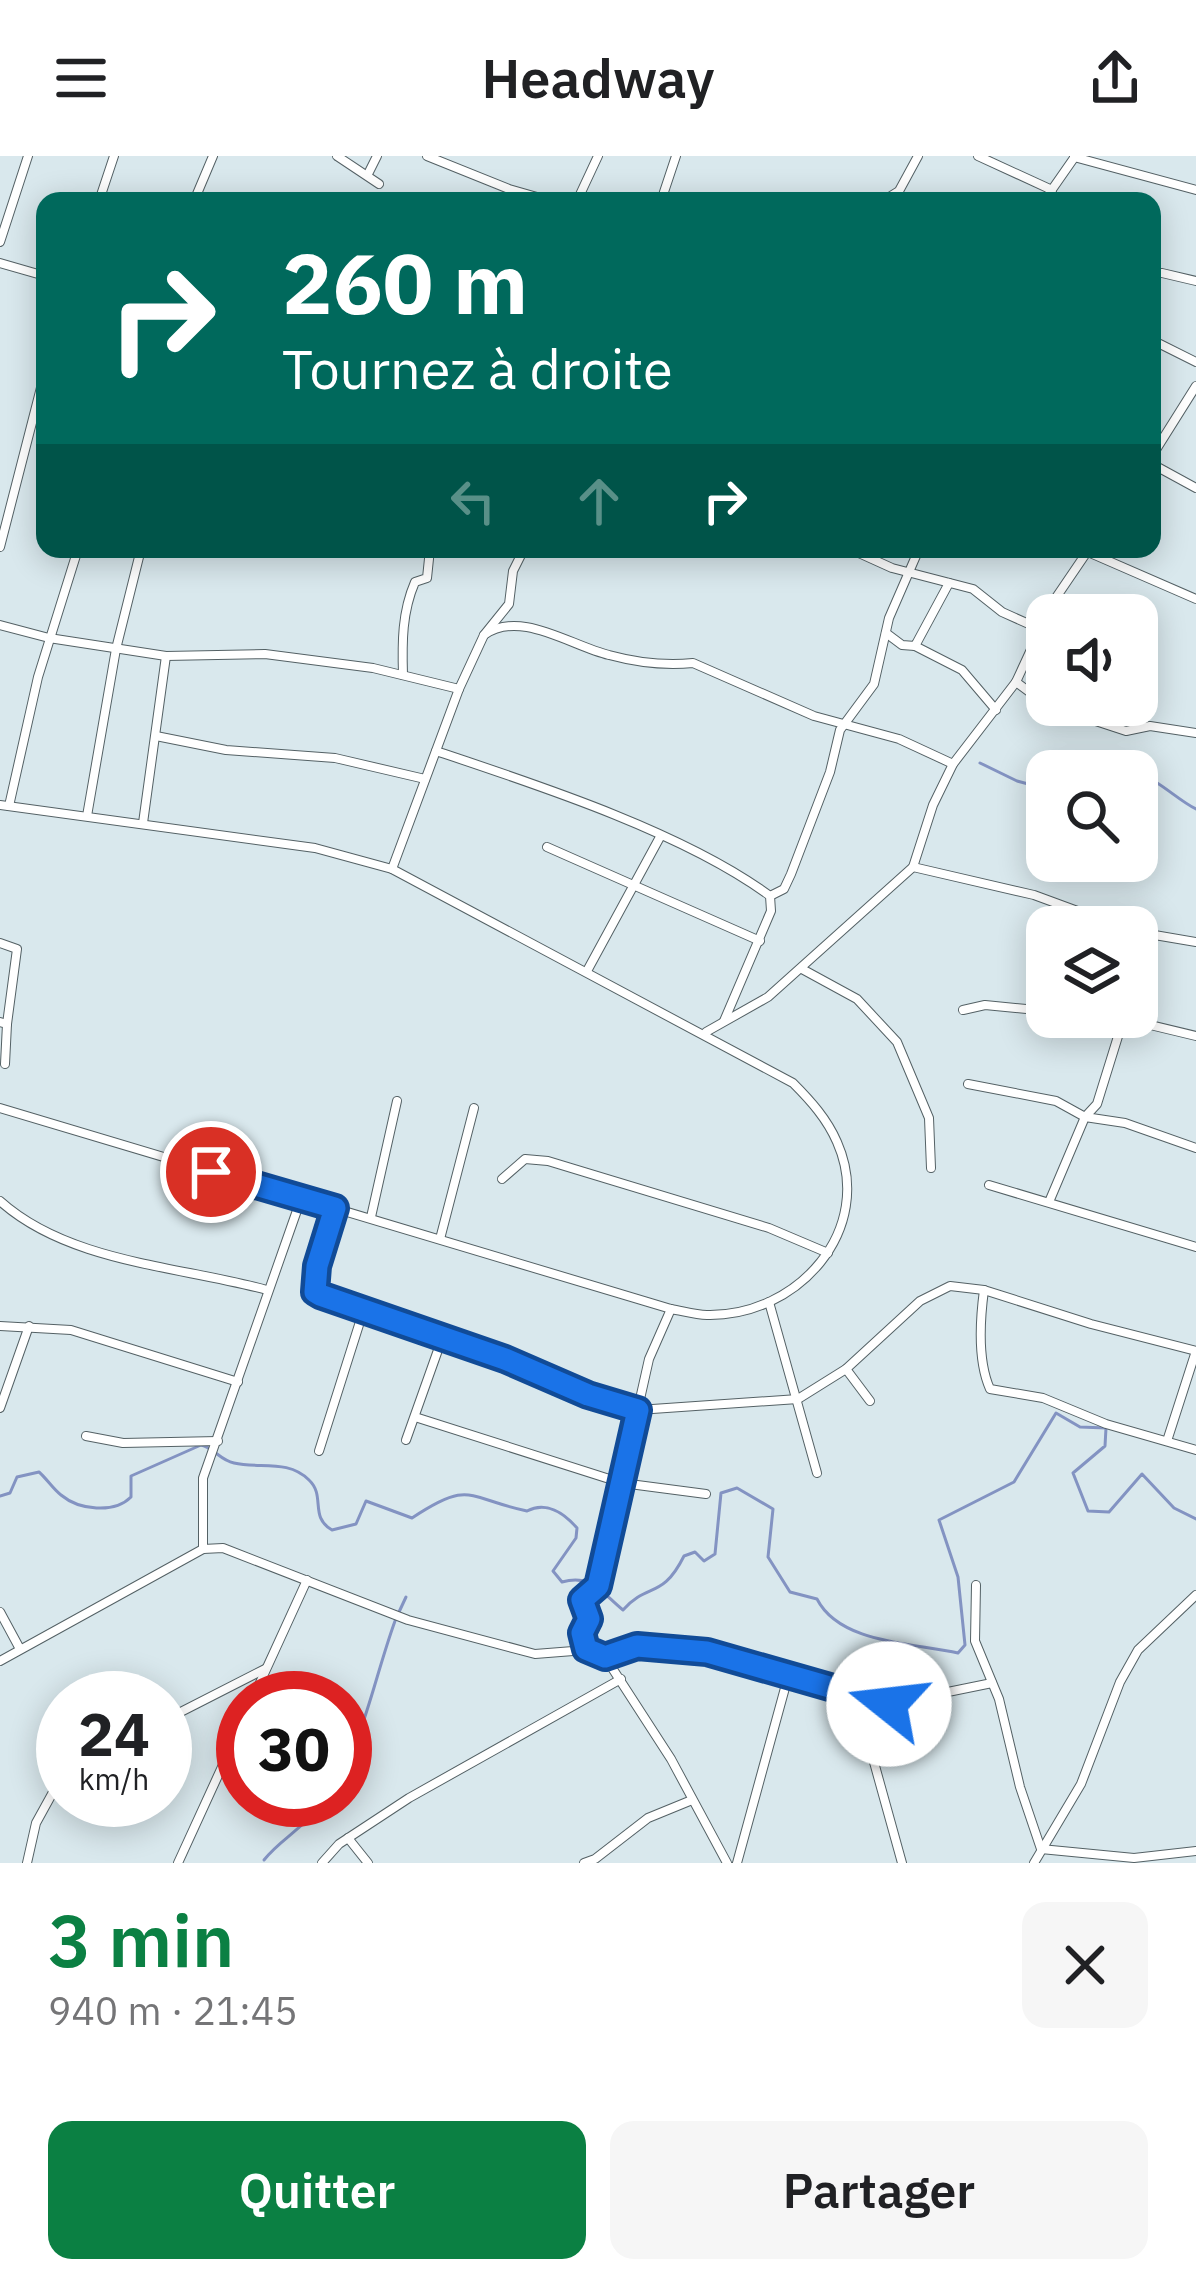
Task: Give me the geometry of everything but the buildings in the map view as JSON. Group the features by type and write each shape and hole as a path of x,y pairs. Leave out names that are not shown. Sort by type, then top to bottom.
{"street":[{"path":"0,242 28,156"},
{"path":"102,192 114,156"},
{"path":"198,192 213,156"},
{"path":"337,156 379,184"},
{"path":"368,173 377,156"},
{"path":"427,156 517,192"},
{"path":"581,192 598,156"},
{"path":"664,192 676,156"},
{"path":"896,192 918,156"},
{"path":"978,156 1052,190 1074,156 1196,190"},
{"path":"1012,172 1017,156"},
{"path":"0,263 36,273"},
{"path":"1162,273 1196,281"},
{"path":"1161,344 1196,362"},
{"path":"1161,445 1196,386"},
{"path":"0,547 36,407"},
{"path":"1161,466 1196,488"},
{"path":"0,1109 704,1316 770,1302 800,1286 819,1268 844,1219 845,1165 829,1126 793,1083 392,868 315,848 4,806 75,558"},
{"path":"86,816 116,649 139,558"},
{"path":"404,675 402,634 409,597 415,582 427,578 429,558"},
{"path":"392,868 459,689 484,634 509,604 520,558"},
{"path":"873,558 981,592 1002,612 1026,623"},
{"path":"770,896 784,889 791,874 844,722 874,684 885,632 915,558"},
{"path":"1058,594 1080,558"},
{"path":"1103,558 1196,599"},
{"path":"915,646 949,583"},
{"path":"0,626 166,656 266,654 404,675 459,689"},
{"path":"484,634 495,627 544,630 605,655 675,665 693,663 814,716 899,739 953,764"},
{"path":"885,632 902,645 915,646 962,670 996,710"},
{"path":"143,823 166,656"},
{"path":"705,1033 768,997 913,867 933,805 953,764 1016,682 1026,660"},
{"path":"1016,682 1026,689"},
{"path":"1111,726 1126,731 1150,726 1196,733"},
{"path":"156,736 226,750 335,758 425,779"},
{"path":"436,751 660,837 747,879 770,896 771,911 760,941 723,1022"},
{"path":"587,971 660,837"},
{"path":"547,848 760,941"},
{"path":"913,867 1064,906"},
{"path":"1158,936 1196,942"},
{"path":"0,943 17,949 3,1023 5,1064"},
{"path":"802,969 857,999 897,1042 929,1118 931,1168"},
{"path":"963,1010 985,1005 1026,1009"},
{"path":"1158,1026 1196,1036"},
{"path":"1049,1202 1085,1117 1097,1104 1116,1038"},
{"path":"968,1084 1056,1101 1085,1117 1125,1123 1196,1148"},
{"path":"371,1218 398,1101"},
{"path":"440,1239 474,1108"},
{"path":"502,1179 524,1160 548,1161 769,1228 828,1253"},
{"path":"989,1185 1196,1247"},
{"path":"203,1550 201,1493 207,1466 301,1199"},
{"path":"0,1201 26,1222 102,1253 267,1290"},
{"path":"335,1208 313,1286 320,1295 638,1410 798,1400 847,1369 920,1301 938,1290 968,1286 1196,1351 1167,1442"},
{"path":"984,1290 981,1322 990,1389 1043,1398 1106,1424 1196,1450"},
{"path":"770,1302 817,1472"},
{"path":"319,1451 364,1309"},
{"path":"586,1649 582,1633 589,1619 582,1600 598,1586 649,1359 671,1309"},
{"path":"0,1408 28,1326"},
{"path":"0,1327 71,1330 238,1382"},
{"path":"406,1440 443,1336"},
{"path":"847,1369 869,1401"},
{"path":"415,1417 622,1483 706,1494"},
{"path":"86,1436 123,1443 216,1444"},
{"path":"0,1661 203,1550 223,1548 397,1616 535,1654 586,1649 605,1657 727,1863"},
{"path":"266,1671 308,1580"},
{"path":"976,1586 975,1641 1041,1849"},
{"path":"1034,1863 1081,1784 1120,1682 1138,1650 1196,1595"},
{"path":"0,1612 20,1649"},
{"path":"605,1657 637,1646 707,1652 889,1704 992,1683"},
{"path":"192,1706 268,1667"},
{"path":"737,1863 788,1677"},
{"path":"322,1863 348,1838 409,1798 621,1678"},
{"path":"868,1700 872,1755 902,1863"},
{"path":"178,1863 216,1780"},
{"path":"584,1863 648,1818 692,1800"},
{"path":"28,1863 36,1823"},
{"path":"348,1838 368,1863"},
{"path":"1041,1849 1121,1858 1196,1851"}],"waterway":[{"path":"980,763 1026,783"},
{"path":"1158,784 1196,809"},
{"path":"0,1496 10,1493 17,1477 39,1472 68,1500 96,1508 115,1506 131,1497 131,1476 201,1445 234,1463 301,1473 314,1486 321,1519 332,1530 356,1524 366,1501 412,1518 458,1495 527,1511 548,1508 577,1528 576,1538 553,1571 562,1582 581,1580 596,1586 623,1610 669,1579 684,1556 695,1552 704,1561 715,1554 721,1493 737,1488 773,1509 768,1557 790,1592 817,1599 828,1614 860,1633 958,1653 965,1645 958,1577 939,1520 1014,1482 1056,1413 1080,1427 1106,1428 1105,1446 1073,1473 1088,1511 1109,1512 1142,1474 1174,1508 1196,1519"},
{"path":"399,1612 406,1597"},
{"path":"372,1694 395,1621"},
{"path":"264,1860 299,1827"}],"route":[{"path":"211,1172 335,1208 314,1280 320,1295 638,1410 598,1586 582,1600 589,1619 582,1633 586,1649 605,1657 637,1646 707,1652 889,1704"}]}
